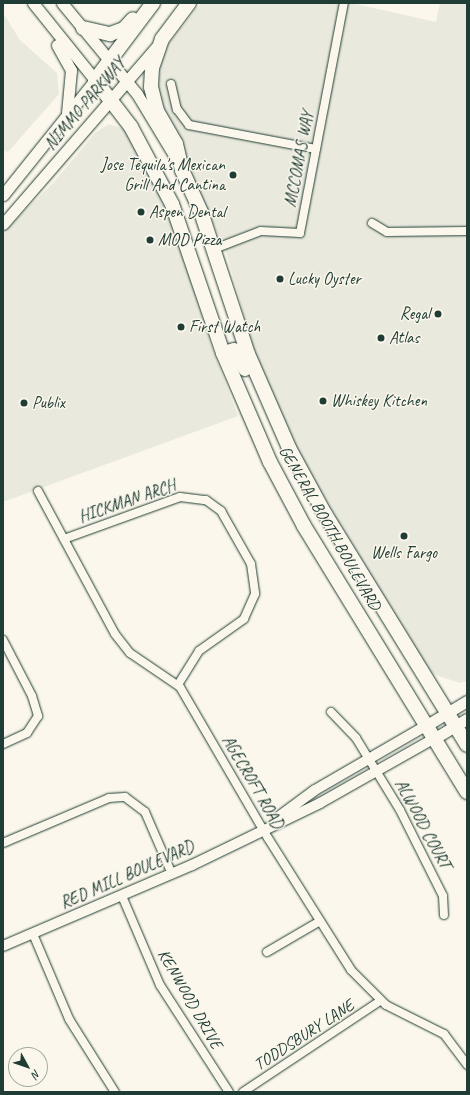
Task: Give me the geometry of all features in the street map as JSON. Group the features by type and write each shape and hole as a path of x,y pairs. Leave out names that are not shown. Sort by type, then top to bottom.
{"highway":[{"path":"83,28 103,35 118,32 145,3"},
{"name":"NIMMO PARKWAY","path":"96,80 154,3"},
{"name":"NIMMO PARKWAY","path":"162,39 189,3"},
{"path":"162,39 152,68 151,87 157,111 176,144 182,170"},
{"name":"GENERAL BOOTH BOULEVARD","path":"96,80 112,100 144,149 172,204 223,353 258,436 304,526 467,792"},
{"name":"GENERAL BOOTH BOULEVARD","path":"182,170 214,249 248,354 276,419 325,514 447,713 461,723 467,745"},
{"path":"223,353 234,350 240,356 256,395 276,419"}],"main road":[{"path":"25,3 68,62 72,84 67,116"},
{"name":"GENERAL BOOTH BOULEVARD","path":"33,3 96,80"},
{"name":"GENERAL BOOTH BOULEVARD","path":"62,3 127,82 182,170"},
{"name":"NIMMO PARKWAY","path":"3,224 112,100 162,39"},
{"name":"NIMMO PARKWAY","path":"3,196 96,80"},
{"path":"427,725 467,701"},
{"path":"435,738 461,723"}],"street":[{"name":"MCCOMAS WAY","path":"214,249 261,231 300,233 344,3"},
{"path":"171,84 177,109 189,125 316,149"},
{"path":"372,223 387,232 467,231"},
{"name":"AGECROFT ROAD","path":"38,491 122,644 178,684 262,828 351,970 380,1001 444,1034 467,1065"},
{"name":"HICKMAN ARCH","path":"64,539 180,497 206,500 221,511 251,564 255,594 244,619 199,651 184,669 178,684"},
{"path":"3,640 32,696 38,716 27,733 3,744"},
{"name":"ALWOOD COURT","path":"331,712 356,738 377,771 443,896 444,914"},
{"name":"RED MILL BOULEVARD","path":"262,828 314,790 427,725"},
{"name":"RED MILL BOULEVARD","path":"3,946 172,874 262,828 320,803 435,738"},
{"path":"3,844 109,798 125,797 145,812 172,874"},
{"name":"KENWOOD DRIVE","path":"122,896 160,985 229,1092"},
{"path":"267,952 320,921"},
{"path":"33,934 69,1019 115,1092"},
{"name":"TODDSBURY LANE","path":"243,1092 380,1001"}],"shaded area":[{"path":"201,3 351,3 436,22 440,3 467,3 467,681 460,683 433,674 413,645 307,468 257,363 227,255 161,104 157,77 165,48"},
{"path":"3,13 20,40 57,73 59,94 8,152 3,150"},
{"path":"109,124 126,130 151,173 179,237 210,342 238,416 3,502 3,232 54,182 95,133"}],"place":[{"name":"Jose Tequila's Mexican Grill And Cantina","path":"233,175"},
{"name":"Aspen Dental","path":"141,212"},
{"name":"MOD Pizza","path":"150,240"},
{"name":"Lucky Oyster","path":"280,279"},
{"name":"Regal","path":"438,314"},
{"name":"First Watch","path":"181,327"},
{"name":"Atlas","path":"381,338"},
{"name":"Whiskey Kitchen","path":"323,401"},
{"name":"Publix","path":"24,403"},
{"name":"Wells Fargo","path":"404,536"}]}
